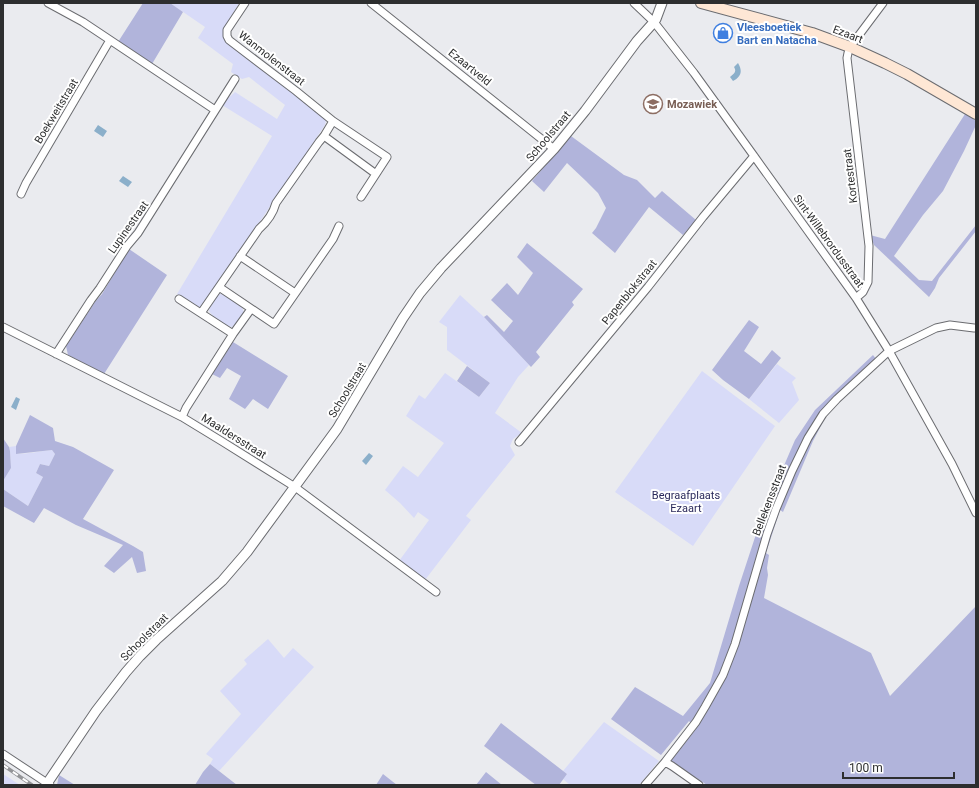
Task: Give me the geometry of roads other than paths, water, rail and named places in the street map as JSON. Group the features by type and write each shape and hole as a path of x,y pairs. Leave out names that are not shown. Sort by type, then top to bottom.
{"main road":[{"name":"Ezaart","path":"701,3 812,33 850,47 907,74 976,114"}],"street":[{"path":"48,3 83,22 215,110"},
{"name":"Wanmolenstraat","path":"245,3 227,30 229,40 333,121 387,157 361,196"},
{"name":"Ezaartveld","path":"371,3 554,149"},
{"name":"Sint-Willebrordusstraat","path":"634,3 654,22 698,79 856,298 889,352 952,464 976,513"},
{"name":"Schoolstraat","path":"48,784 96,711 126,672 156,640 229,573 246,552 337,429 403,318 420,293 441,268 554,149 585,111 637,41 654,22 662,3"},
{"path":"850,47 883,3"},
{"name":"Boekweitstraat","path":"21,194 110,40"},
{"name":"Kortestraat","path":"850,47 847,58 869,246 868,282 863,292 856,298"},
{"name":"Lupinestraat","path":"56,354 90,300 100,288 127,246 138,234 235,79"},
{"path":"201,313 258,229 266,223 274,212 276,203 333,121"},
{"path":"324,136 376,174"},
{"name":"Papenblokstraat","path":"519,442 648,288 703,217 754,156"},
{"path":"219,287 274,324 333,239 339,226"},
{"path":"240,256 295,293"},
{"path":"179,299 233,334"},
{"path":"182,417 186,408 233,334 251,309"},
{"name":"Bellekensstraat","path":"645,785 665,762 699,717 723,675 735,644 746,603 772,522 792,471 815,425 831,405 889,352 936,328 950,325 975,329"},
{"name":"Maaldersstraat","path":"3,327 182,417 295,487 436,592"},
{"path":"3,754 48,784"},
{"path":"665,762 699,785"}],"railway":[{"path":"3,765 32,785"}],"place":[{"name":"Vleesboetiek Bart en Natacha","path":"723,33"},
{"name":"Mozawiek","path":"653,104"}],"park label":[{"name":"Begraafplaats Ezaart","path":"686,501"}]}
